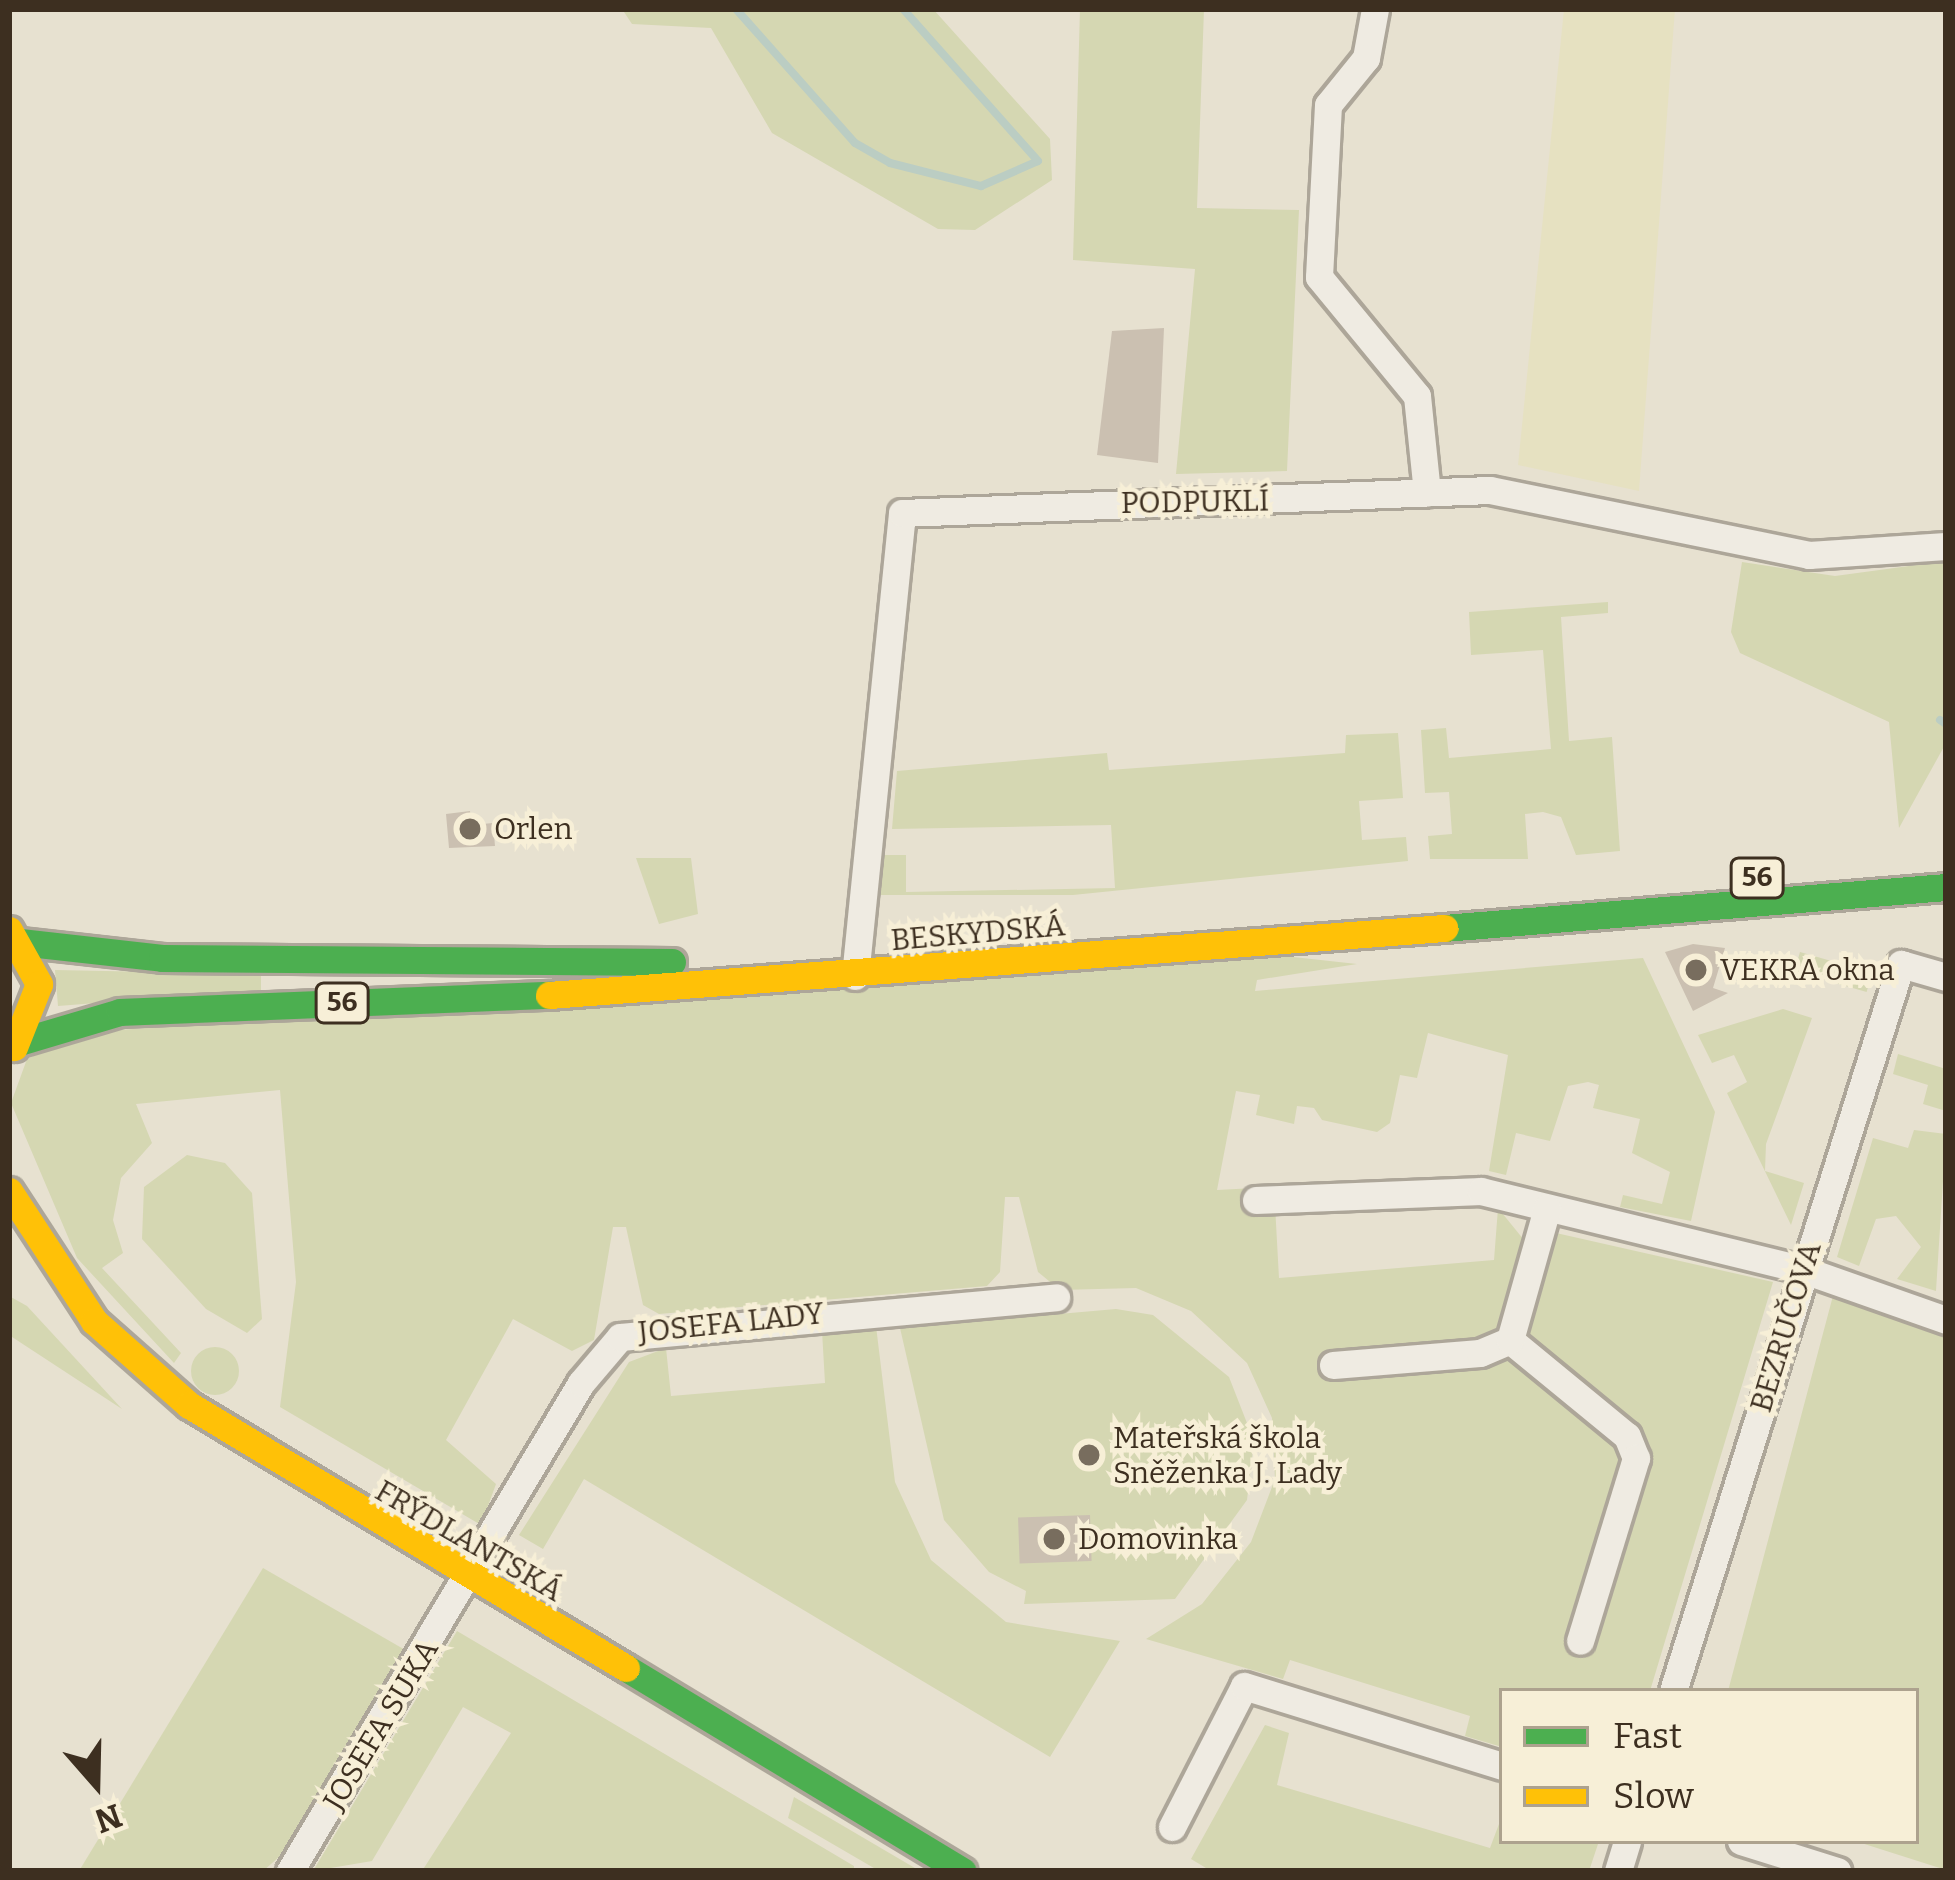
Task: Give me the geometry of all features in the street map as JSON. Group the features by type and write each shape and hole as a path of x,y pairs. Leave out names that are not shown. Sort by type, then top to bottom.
{"main road":[{"name":"BESKYDSKÁ","path":"15,936 150,957 495,967 854,963 1946,862"},
{"name":"BESKYDSKÁ","path":"14,1047 120,1012 1946,887"},
{"name":"56","path":"14,1047 39,984 15,936"},
{"name":"FRÝDLANTSKÁ","path":"9,1191 72,1294 141,1367 469,1578 963,1871"}],"street":[{"path":"1375,9 1366,58 1328,105 1319,277 1417,397 1427,492"},
{"name":"PODPUKLÍ","path":"854,963 902,513 1490,490 1808,555 1946,546"},
{"name":"BEZRUČOVA","path":"1674,1688 1901,964 1946,977"},
{"path":"1256,1200 1480,1192 1804,1270 1946,1319"},
{"path":"1510,1340 1547,1208"},
{"name":"JOSEFA LADY","path":"469,1578 620,1336 1057,1297"},
{"path":"1333,1365 1480,1353 1510,1340"},
{"path":"1510,1340 1627,1436 1636,1458 1580,1641"},
{"name":"JOSEFA SUKA","path":"290,1871 469,1578"},
{"path":"1172,1826 1244,1686 1499,1765"},
{"path":"1751,1844 1837,1871"}],"shaded area":[{"path":"1564,9 1675,9 1639,491 1518,465"}],"green space":[{"path":"622,9 933,9 1050,139 1052,180 975,230 938,229 772,133 711,28 632,24"},
{"path":"1080,9 1204,9 1197,208 1299,210 1287,471 1176,474 1195,269 1073,260"},
{"path":"1946,561 1946,743 1899,828 1889,722 1740,653 1731,632 1742,562 1835,576"},
{"path":"1608,602 1608,613 1561,617 1569,741 1612,737 1620,851 1576,855 1561,817 1543,812 1525,814 1528,859 1430,859 1428,836 1452,834 1449,792 1425,793 1421,730 1446,728 1449,758 1551,749 1543,650 1471,655 1469,612"},
{"path":"1398,733 1403,798 1359,801 1362,840 1406,837 1408,861 1073,895 878,895 874,891 884,855 906,855 906,892 1115,888 1111,825 892,829 897,771 1107,753 1109,770 1345,753 1346,735"},
{"path":"636,858 691,858 698,914 659,924"},
{"path":"1800,952 1872,973 1867,992 1794,971"},
{"path":"1275,955 1357,964 1257,980 1255,991 1643,958 1715,1112 1691,1221 1620,1207 1623,1195 1662,1204 1670,1172 1632,1153 1640,1119 1593,1108 1599,1085 1588,1082 1568,1086 1550,1141 1516,1133 1506,1175 1489,1171 1508,1055 1428,1033 1417,1078 1400,1075 1390,1123 1377,1132 1322,1120 1314,1108 1297,1106 1294,1124 1256,1115 1260,1095 1236,1091 1217,1190 1255,1188 1275,1205 1279,1278 1494,1260 1498,1208 1524,1240 1548,1245 1556,1233 1773,1282 1651,1688 1499,1688 1499,1746 1465,1736 1470,1716 1290,1660 1283,1679 1146,1639 1202,1604 1251,1542 1275,1479 1272,1418 1247,1363 1191,1311 1136,1288 1060,1290 1038,1272 1019,1197 1005,1197 1000,1272 987,1286 659,1314 643,1305 626,1227 613,1227 594,1340 572,1351 513,1319 446,1440 496,1484 481,1525 280,1407 296,1282 280,1090 136,1104 152,1143 121,1178 113,1220 123,1253 102,1268 181,1353 174,1363 77,1258 11,1103 27,1059 86,1032"},
{"path":"55,970 261,974 261,990 58,1006"},
{"path":"1783,1009 1812,1018 1766,1144 1765,1171 1804,1183 1791,1225 1727,1093 1747,1082 1734,1055 1712,1063 1698,1035"},
{"path":"1898,1054 1946,1069 1946,1111 1923,1104 1928,1085 1893,1074"},
{"path":"1914,1130 1946,1134 1936,1291 1897,1279 1921,1247 1896,1216 1876,1219 1859,1266 1837,1257 1873,1138 1908,1148"},
{"path":"187,1155 225,1163 252,1193 262,1319 247,1333 206,1309 142,1239 144,1187"},
{"path":"1834,1292 1946,1331 1946,1870 1864,1844 1919,1844 1919,1688 1729,1688"},
{"path":"9,1296 27,1306 122,1409 9,1335"},
{"name":"Mateřská škola Sněženka J. Lady","path":"1116,1309 1153,1315 1229,1377 1254,1441 1247,1500 1175,1599 1024,1604 1026,1591 989,1572 944,1520 900,1328"},
{"path":"876,1326 895,1482 931,1560 1006,1622 1120,1641 1050,1757 584,1479 543,1549 519,1535 629,1362 666,1348 671,1396 825,1383 822,1331"},
{"path":"215,1347 232,1354 239,1371 232,1388 215,1395 198,1388 191,1371 198,1354"},
{"path":"263,1568 407,1651 287,1850 263,1871 79,1871"},
{"path":"457,1631 854,1866 854,1871 422,1871 511,1733 463,1707 372,1861 313,1871"},
{"path":"1265,1725 1289,1733 1277,1785 1490,1848 1499,1824 1499,1844 1598,1844 1589,1871 1211,1871 1191,1859"},
{"path":"794,1797 920,1871 879,1871 788,1818"}],"building":[{"path":"1164,328 1158,463 1097,455 1112,331"},
{"name":"Orlen","path":"470,811 472,825 493,823 495,846 449,848 446,814"},
{"name":"VEKRA okna","path":"1693,944 1725,948 1713,988 1728,993 1693,1011 1665,952"},
{"name":"Domovinka","path":"1090,1515 1092,1561 1020,1563 1018,1518"}],"waterway":[{"path":"736,9 855,143 890,163 981,186 1038,161 903,9"},
{"path":"1940,720 1946,724"}],"traffic: fast":[{"path":"1444,928 1946,887"},
{"path":"20,942 162,958 672,962"},
{"path":"19,1042 120,1012 549,995"},
{"path":"626,1668 963,1871"}],"traffic: slow":[{"path":"549,995 1444,928"},
{"path":"9,930 39,984 14,1047"},
{"path":"9,1191 94,1321 189,1405 626,1668"}],"place":[{"name":"Orlen","path":"470,829"},
{"name":"VEKRA okna","path":"1696,970"},
{"name":"Mateřská škola Sněženka J. Lady","path":"1089,1455"},
{"name":"Domovinka","path":"1054,1539"}]}
